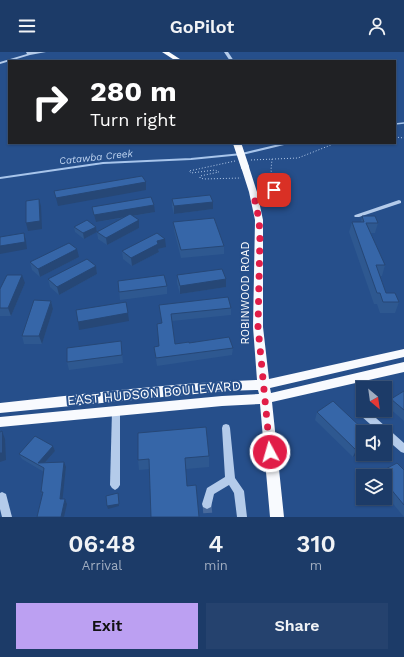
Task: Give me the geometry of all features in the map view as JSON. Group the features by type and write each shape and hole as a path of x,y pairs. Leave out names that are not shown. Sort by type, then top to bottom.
{"main road":[{"path":"164,52 178,60"},
{"name":"ROBINWOOD ROAD","path":"238,144 258,215 260,235 258,327 277,517"},
{"name":"EAST HUDSON BOULEVARD","path":"0,408 224,386 263,385 404,353"},
{"name":"EAST HUDSON BOULEVARD","path":"0,422 222,401 265,399 404,367"}],"street":[{"path":"11,60 29,53 44,52"},
{"path":"357,216 399,202"},
{"path":"115,485 116,411"},
{"path":"368,417 377,425"},
{"path":"226,428 230,479 239,491 242,517"},
{"path":"392,438 404,449"},
{"path":"207,504 210,491 230,479"},
{"path":"2,497 7,517"}],"path":[{"path":"255,201 270,195 274,190 270,170 272,159"}],"building":[{"path":"142,176 146,182 56,198 54,191"},
{"path":"210,195 213,202 174,206 172,199"},
{"path":"151,197 154,205 94,215 92,207"},
{"path":"39,199 40,221 26,223 26,201"},
{"path":"130,214 139,220 106,238 97,232"},
{"path":"362,216 375,216 378,223 366,223 385,265 376,265 386,293 395,293 399,302 383,302 380,293 377,293 352,222 364,222"},
{"path":"214,218 224,246 181,250 173,222"},
{"path":"87,220 96,227 83,233 74,227"},
{"path":"24,233 25,242 0,246 0,237"},
{"path":"157,233 165,239 157,241 158,244 131,258 122,251"},
{"path":"69,243 77,249 38,269 30,262"},
{"path":"87,259 96,266 57,287 48,279"},
{"path":"222,269 226,279 180,286 177,275"},
{"path":"7,275 22,275 8,308 0,308 0,289"},
{"path":"164,275 167,286 119,292 118,281"},
{"path":"228,297 231,308 171,314 175,344 229,337 233,348 156,358 154,347 159,346 157,324 162,323 159,305"},
{"path":"34,300 51,301 39,336 22,336"},
{"path":"126,302 128,313 78,322 76,310"},
{"path":"121,341 122,355 67,362 67,348"},
{"path":"404,391 404,410 392,400"},
{"path":"333,401 359,425 356,425 356,450 317,412"},
{"path":"206,427 209,456 185,458 187,486 196,485 199,517 151,517 149,459 138,460 138,433"},
{"path":"2,431 2,453 0,453 0,432"},
{"path":"35,436 53,446 38,463 64,462 60,499 65,499 61,517 37,517 43,492 41,492 44,468 19,454"},
{"path":"397,463 404,470 404,505 392,490 392,469 386,469"},
{"path":"118,493 119,504 107,506 106,496"}],"waterway":[{"name":"Catawba Creek","path":"396,124 404,123"},
{"name":"Catawba Creek","path":"0,178 103,163 191,159 242,154 284,144"}],"tunnel":[{"path":"207,504 208,517"}],"route":[{"path":"270,452 258,327 260,235 258,210 255,201 270,195 274,190"}]}
